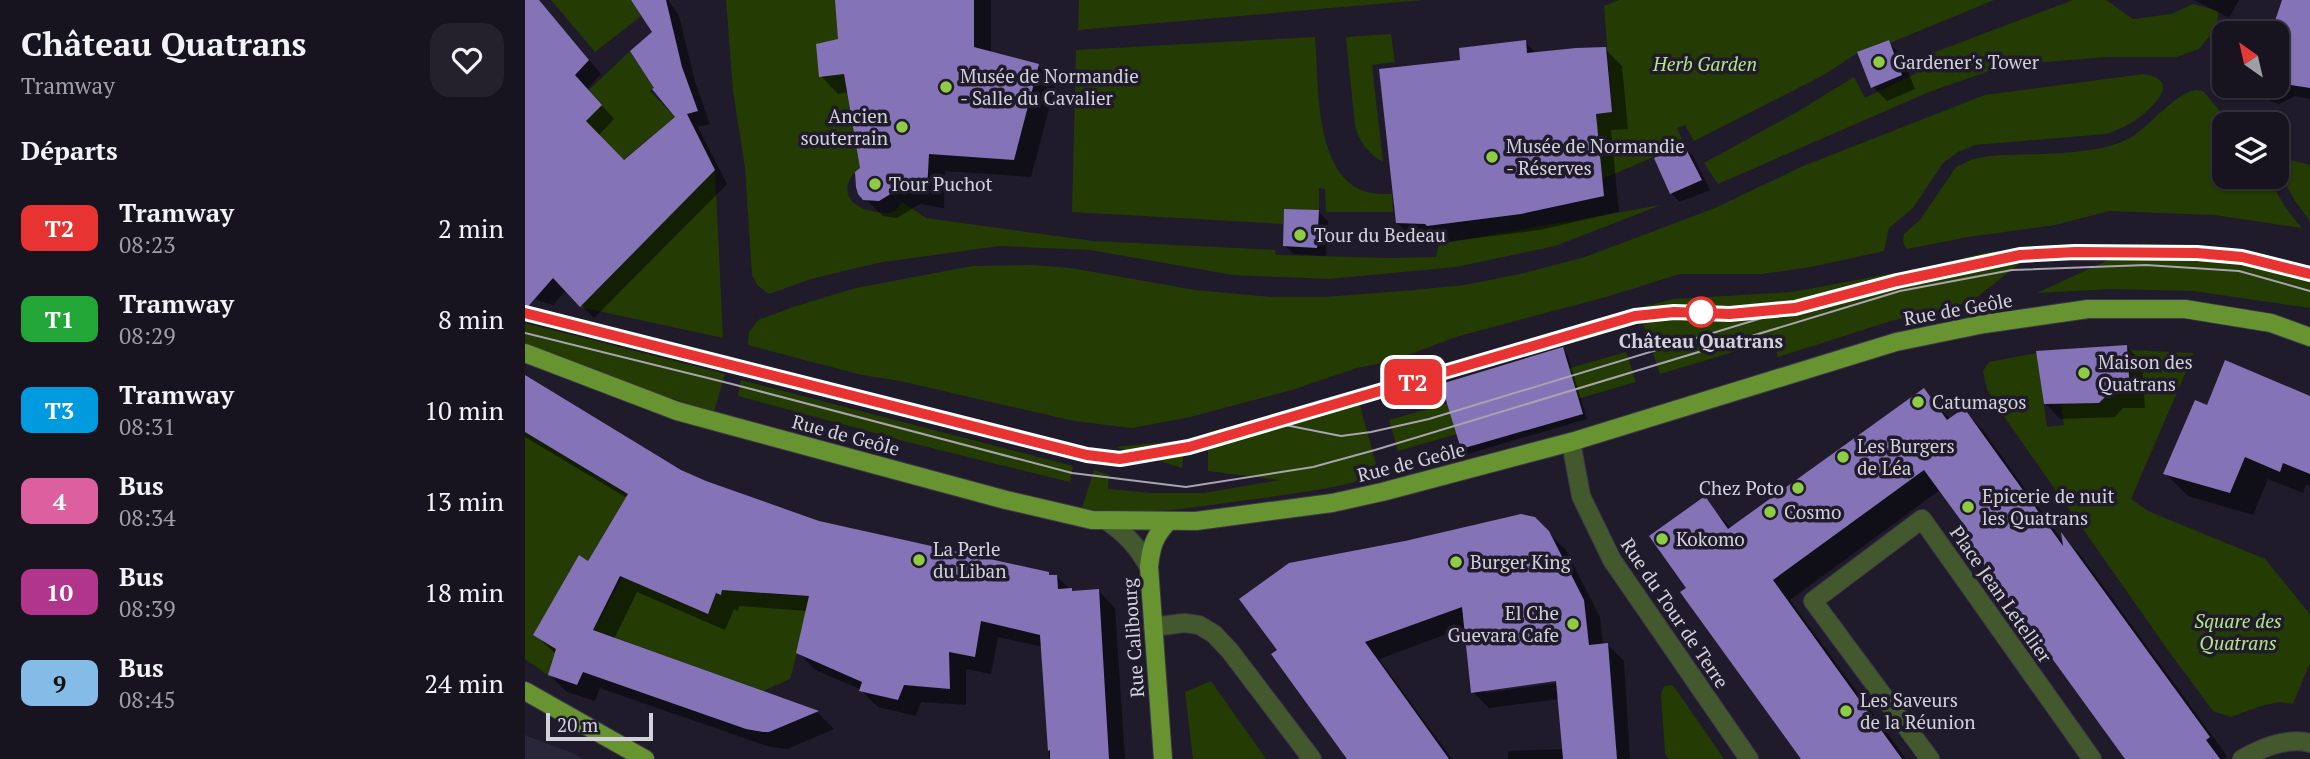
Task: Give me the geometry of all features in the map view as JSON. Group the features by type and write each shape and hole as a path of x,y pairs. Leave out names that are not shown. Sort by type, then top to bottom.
{"main road":[{"name":"Rue de Geôle","path":"525,353 677,411 1006,500 1092,520 1196,521 1332,503 1382,492 1571,442 1896,342 1949,330 2088,309 2185,309 2271,323 2310,337"},
{"name":"Rue Calibourg","path":"1163,759 1149,567 1151,545 1158,532 1169,521"},
{"path":"525,691 645,759"}],"street":[{"name":"Rue du Tour de Terre","path":"1571,442 1581,496 1612,560 1749,759"},
{"name":"Place Jean Letellier","path":"1930,759 1813,601 1922,520 2092,759"},
{"path":"1107,521 1137,546 1149,567"},
{"path":"1153,627 1184,623 1199,625 1214,634 1230,651 1312,759"},
{"path":"2242,759 2274,744 2310,743"}],"shaded area":[{"path":"525,735 572,753 583,759 525,759"}],"green space":[{"path":"551,0 631,0 641,16 595,52"},
{"path":"726,0 835,0 860,168 852,176 847,190 853,202 868,210 891,213 902,202 926,218 1093,241 1275,250 1276,255 1390,258 1436,257 1439,244 1661,205 1555,246 1456,267 1328,279 1233,275 1090,250 999,246 877,263 811,279 769,294 758,286 752,275 745,167 733,91"},
{"path":"1079,0 1424,0 1078,30"},
{"name":"Herb Garden","path":"1619,0 1994,0 1890,43 1888,40 1862,50 1822,76 1694,141 1685,125 1677,128 1684,144 1602,179 1596,114 1612,112 1604,6"},
{"path":"2073,0 2106,0 2133,19 2171,14 2193,4 2219,11 2217,21 2212,21 2212,33 2199,49 2176,57 2108,57 2006,65 1929,92 1718,184 1704,163 1854,77 1865,98 1915,74 1911,61"},
{"path":"1391,34 1395,62 1372,65 1383,162 1365,147 1355,126 1346,37"},
{"path":"1315,37 1321,119 1332,158 1342,175 1355,187 1378,194 1392,194 1393,212 1326,212 1325,189 1319,188 1319,210 1284,209 1283,224 1072,212 1076,50"},
{"path":"630,51 654,88 650,91 675,117 601,178 525,204 586,121 602,105 589,90"},
{"path":"2144,74 2155,77 2163,88 2157,101 2130,124 2106,134 1975,145 1958,152 1943,163 1913,208 1889,228 1884,251 1811,267 1762,274 1680,274 1606,297 1459,336 1392,361 1357,368 1292,390 1190,417 1132,428 1074,421 900,381 862,375 748,345 749,332 758,320 796,306 856,288 972,266 1032,265 1071,268 1195,290 1273,297 1325,297 1464,285 1585,257 1715,208 1803,166 1985,95"},
{"path":"2203,91 2221,112 2212,112 2212,189 2275,189 2283,204 2302,228 2214,215 2109,211 2055,225 1907,249 1903,242 1904,234 1920,220 1956,167 1973,159 1990,156 2062,153 2116,144 2130,138 2187,93"},
{"path":"2289,160 2310,165 2310,221 2288,189"},
{"path":"715,170 723,338 580,307"},
{"path":"2143,244 2217,249 2310,267 2310,308 2193,291 2112,289 2037,293"},
{"path":"2039,248 1971,302 1891,321 1778,357 1773,340 1660,374 1638,308 1673,299 1792,292 1932,266 1988,252"},
{"path":"1618,313 1620,329 1383,398 1379,384"},
{"path":"525,323 725,374 714,412 616,380 560,356 525,345"},
{"name":"Square des Quatrans","path":"2128,350 2194,353 2131,499 2148,511 2265,559 2310,614 2310,663 2293,704 2279,702 2231,717 2213,711 1998,408 1987,389 1983,371 1989,362 2037,353 2047,427 2064,425 2060,397 2099,403 2104,394 2130,393"},
{"path":"1626,352 1636,382 1398,451 1389,420"},
{"path":"741,380 1073,466 1070,482 738,396"},
{"path":"1356,391 1379,475 1314,490 1186,508 1124,512 1082,508 1094,470 1109,475 1108,489 1151,493 1204,493 1280,480 1208,471 1208,432 1272,417"},
{"path":"525,432 630,495 588,561 579,556 533,635 576,661 554,658 548,675 525,659"},
{"path":"1185,440 1182,468 1115,447"},
{"path":"645,535 653,590 707,614 716,593 721,594 725,580 751,561 747,592 812,597 790,679 763,691 594,630"},
{"path":"1211,681 1266,759 1193,759 1185,692"},
{"path":"1672,685 1724,759 1669,759 1665,754 1661,694 1664,686"}],"building":[{"path":"525,0 539,0 589,60 575,75 602,105 586,121 624,160 675,117 652,89 654,88 630,51 652,32 631,0 666,0 682,67 698,111 687,114 715,170 580,307 553,278 525,310"},
{"name":"Musée de Normandie - Salle du Cavalier","path":"835,0 974,0 974,47 1039,64 1014,160 929,154 927,191 902,187 879,201 863,200 856,187 855,172 860,168 844,74 819,77 816,44 838,39"},
{"path":"2282,0 2310,0 2310,88 2289,85 2289,21 2275,21"},
{"path":"1526,40 1527,53 1606,47 1612,112 1596,114 1604,196 1521,214 1427,226 1396,223 1379,69 1460,60 1459,48"},
{"name":"Gardener's Tower","path":"1889,40 1902,75 1871,88 1857,52"},
{"path":"1684,145 1702,180 1670,194 1654,158"},
{"name":"Tour du Bedeau","path":"1284,209 1319,210 1317,248 1283,246"},
{"name":"Maison des Quatrans","path":"2127,345 2130,393 2108,394 2099,403 2044,404 2036,351"},
{"path":"1563,347 1583,414 1461,449 1441,384"},
{"path":"2225,360 2310,396 2310,474 2283,463 2280,472 2245,457 2230,493 2163,474 2195,400 2207,405"},
{"path":"525,375 681,470 706,481 819,521 1049,572 1049,575 1057,575 1058,589 1099,589 1109,759 1050,759 1040,635 981,621 975,657 949,652 950,689 904,685 898,700 859,691 862,682 796,653 809,596 722,590 721,595 716,593 708,614 620,576 593,630 819,711 769,732 763,732 746,729 583,672 577,685 548,675 556,649 533,635 579,555 588,561 628,494 525,432"},
{"path":"1924,388 1947,420 1964,408 2063,546 2061,532 2210,737 2206,740 2220,759 2125,759 1959,530 1965,526 1924,470 1773,580 1902,759 1801,759 1680,592 1686,588 1649,536 1705,496 1728,529"},
{"path":"1521,514 1535,517 1549,531 1584,600 1589,645 1608,643 1617,759 1563,759 1556,681 1471,693 1462,607 1365,642 1449,759 1347,759 1271,654 1277,650 1239,599 1289,563 1405,541"}],"tram line":[{"path":"1911,278 2020,255 2075,252 2197,253 2242,257 2310,274"},
{"name":"T2","path":"525,313 1087,455 1120,459 1189,447 1273,424 1635,316 1674,312 1730,314 1795,308 1897,281 2020,255 2075,252 2197,253 2242,257 2310,274"},
{"path":"525,333 1072,473 1186,487 1313,467 1900,291 2012,270 2146,265 2239,271 2310,291"},
{"path":"1786,311 1887,284"},
{"path":"525,313 1087,455 1120,459 1189,447 1635,316 1674,312 1730,314 1795,308"},
{"path":"1280,424 1341,436 1371,432 1429,419 1762,318"}],"place":[{"name":"Gardener's Tower","path":"1879,62"},
{"name":"Musée de Normandie - Salle du Cavalier","path":"946,87"},
{"name":"Ancien souterrain","path":"902,127"},
{"name":"Musée de Normandie - Réserves","path":"1492,157"},
{"name":"Tour Puchot","path":"875,184"},
{"name":"Tour du Bedeau","path":"1300,235"},
{"name":"Château Quatrans","path":"1701,312"},
{"name":"Maison des Quatrans","path":"2084,373"},
{"name":"Catumagos","path":"1918,402"},
{"name":"Les Burgers de Léa","path":"1843,457"},
{"name":"Chez Poto","path":"1798,488"},
{"name":"Epicerie de nuit les Quatrans","path":"1968,507"},
{"name":"Cosmo","path":"1770,512"},
{"name":"Kokomo","path":"1662,539"},
{"name":"La Perle du Liban","path":"919,560"},
{"name":"Burger King","path":"1456,562"},
{"name":"El Che Guevara Cafe","path":"1573,624"},
{"name":"Les Saveurs de la Réunion","path":"1846,711"}]}
